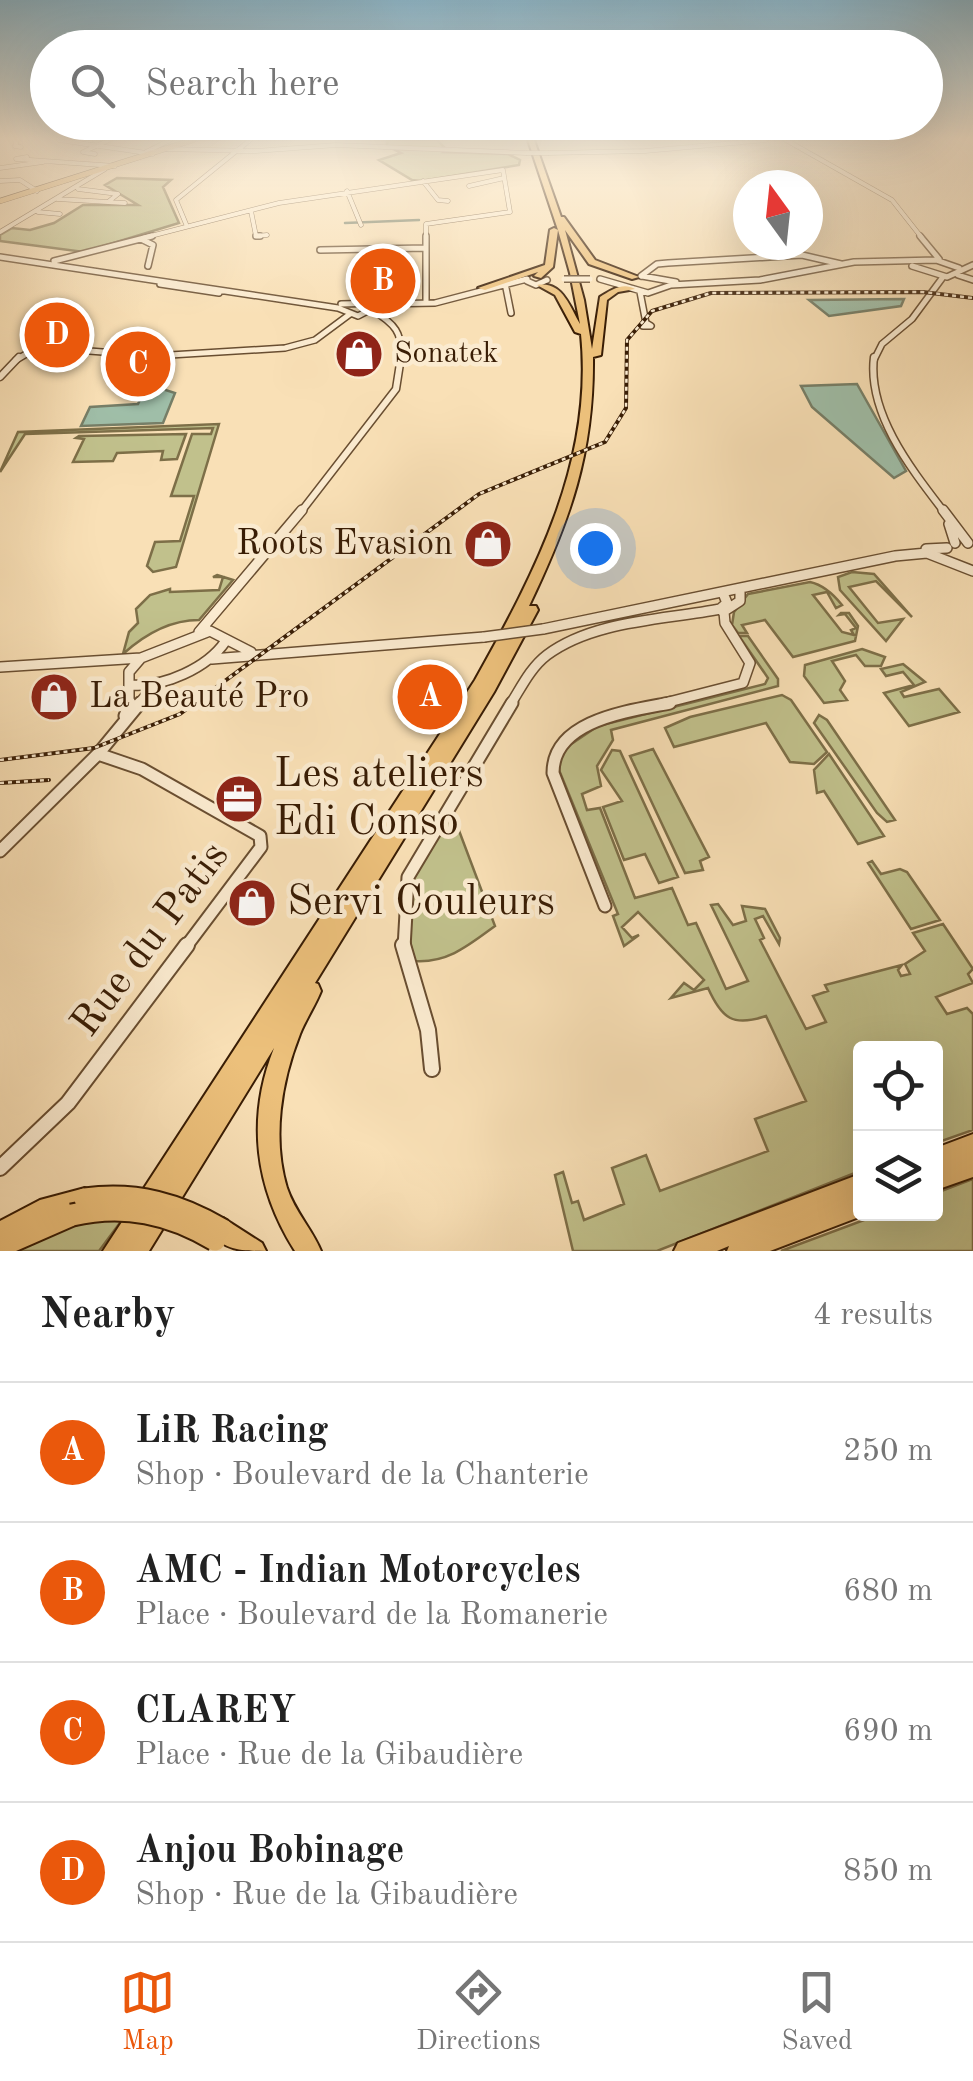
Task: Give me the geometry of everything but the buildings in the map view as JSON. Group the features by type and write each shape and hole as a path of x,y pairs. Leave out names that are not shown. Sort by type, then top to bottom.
{"highway":[{"path":"135,1251 490,688 530,614 580,483 595,408 592,356 561,219 552,198"},
{"path":"550,200 555,241 543,280 566,304 592,356"},
{"path":"550,200 592,356"},
{"path":"561,219 592,262 634,283"},
{"path":"482,288 542,270 552,258"},
{"path":"114,1251 480,684 520,612 564,510 587,408 603,299 634,283"},
{"path":"309,1251 287,1220 276,1190 268,1156 268,1098 282,1045 334,950 340,928"},
{"path":"943,1157 973,1146"},
{"path":"943,1177 973,1166"},
{"path":"686,1251 853,1189"},
{"path":"0,1246 78,1207"},
{"path":"0,1234 40,1212 114,1208 166,1216 254,1251"},
{"path":"738,1251 853,1208"}],"street":[{"path":"108,202 112,198"},
{"path":"179,198 176,201 186,224"},
{"path":"50,262 186,224 309,198"},
{"path":"350,198 360,223"},
{"path":"437,198 448,201"},
{"path":"426,302 427,222 510,212 506,198"},
{"path":"889,198 906,212 926,246 942,260"},
{"path":"0,232 58,199 126,203"},
{"path":"251,211 256,236 268,235"},
{"path":"35,212 60,214"},
{"path":"141,239 152,245 148,266"},
{"path":"926,246 928,260"},
{"path":"320,250 426,248"},
{"path":"0,255 135,275 187,290 235,291 349,310 448,299 519,281 600,279 710,284 760,280 841,264 920,266 928,260 973,264"},
{"path":"64,262 72,256"},
{"path":"634,283 660,263 733,259"},
{"path":"823,259 841,264"},
{"path":"50,262 215,284 349,310 448,299"},
{"path":"832,266 891,263 920,266 943,277"},
{"path":"952,263 972,280"},
{"path":"930,286 973,264"},
{"path":"652,270 659,282"},
{"path":"930,274 930,286 916,314 878,348 870,370 871,390 944,512 971,543"},
{"path":"645,304 659,282"},
{"path":"505,283 511,313"},
{"path":"634,283 651,293"},
{"path":"634,283 645,304 646,323"},
{"path":"0,666 141,658 171,648 199,632 388,403 402,369 403,342 396,328 369,309"},
{"path":"0,378 22,354 41,346 154,356 284,348 315,340 349,310"},
{"path":"944,512 952,561"},
{"path":"0,851 98,754 154,687 212,659 543,629 971,543"},
{"path":"895,556 927,554 973,571"},
{"path":"432,1069 428,1030 400,939 408,877 531,671 548,652 573,639 724,612 740,602 740,589"},
{"path":"701,615 726,606 724,593"},
{"path":"212,659 222,638 222,606"},
{"path":"605,906 554,772 553,756 570,737 593,723 742,684 750,663 724,621 724,612"},
{"path":"199,632 264,654"},
{"path":"119,726 132,698 130,681 141,658"},
{"path":"91,662 114,667 130,681 154,687"},
{"name":"Rue du Patis","path":"0,1168 68,1103 261,847 259,833 252,828 142,768 98,754"}],"green space":[{"path":"127,198 168,198 179,223 84,252 0,241 0,235 12,228 30,230 54,223 83,205 138,205"},
{"path":"219,424 176,567 153,572 147,566 155,542 180,541 194,496 171,496 192,434 211,434 213,428 25,434 0,472 18,432"},
{"path":"186,434 177,459 161,460 163,451 117,453 113,461 73,462 84,439 76,438 79,436"},
{"path":"852,572 874,574 912,617 876,581 849,587 878,623 903,619 886,641 840,590 838,577"},
{"path":"217,575 233,580 199,620 158,630 123,654 129,632 138,623 136,609 150,595 170,589 219,590 223,577 213,577"},
{"path":"810,582 824,588 839,601 842,605 836,608 827,592 813,595 842,632 854,635 851,630 856,628 845,614 839,615 849,613 858,626 855,641 793,657 765,620 742,625 747,633 738,633 732,625 734,612 748,594"},
{"path":"739,636 748,636 778,679 778,686 611,730 613,740 597,766 601,786 582,794 587,810 600,808 635,898 672,888 688,925 696,923 726,989 748,981 711,905 718,904 733,925 746,921 742,906 765,909 780,938 779,944 763,916 755,919 764,938 760,940 806,1029 826,1022 813,996 828,991 825,985 902,965 898,970 901,976 910,974 905,964 925,951 913,933 943,924 973,969 968,974 973,983 936,997 947,1014 967,1008 973,1014 973,1130 943,1141 943,1041 853,1041 853,1174 657,1251 573,1251 555,1175 563,1172 572,1203 578,1201 584,1220 624,1204 612,1168 646,1155 660,1191 768,1151 755,1119 806,1101 766,1016 745,1021 730,1018 718,1007 708,988 671,998 684,983 694,990 704,980 638,912 622,927 632,938 639,935 624,946 613,916 618,914 559,770 561,751 598,726 765,684 768,678"},
{"path":"862,649 885,657 881,666 865,666 856,655 832,661 845,681 840,690 847,700 824,703 804,676 805,665"},
{"path":"903,664 925,682 901,692 904,697 939,689 959,712 909,726 884,693 914,685 903,672 886,676 881,669"},
{"path":"782,695 791,700 827,752 814,764 790,762 766,723 674,747 665,728 690,717"},
{"path":"819,715 827,720 895,820 887,822 877,813 814,723"},
{"path":"653,749 709,857 700,861 703,870 685,873 630,756"},
{"path":"612,750 620,751 678,877 659,883 645,854 624,860 603,807 622,801 601,770"},
{"path":"829,754 884,836 858,844 824,791 817,793 814,770"},
{"path":"452,812 495,926 448,956 415,961 406,916 408,898 419,866"},
{"path":"872,861 881,874 900,869 907,872 940,920 911,929 868,863"},
{"path":"973,1179 973,1251 781,1251 861,1221 943,1221 943,1190"},
{"path":"125,1216 99,1251 8,1251 76,1221"}],"shaded area":[{"path":"904,299 901,306 829,316 809,300"},
{"path":"147,384 175,393 163,423 81,426 90,407 138,404"},
{"path":"857,384 906,471 894,478 812,407 801,386"}],"waterway":[{"path":"345,223 419,220"}],"railway":[{"path":"0,760 94,748 180,714 479,494 605,442 626,408 627,340 652,311 711,293 923,292 973,298"},
{"path":"0,783 49,780"}],"place":[{"name":"AMC - Indian Motorcycles","path":"383,281"},
{"name":"Anjou Bobinage","path":"57,335"},
{"name":"Sonatek","path":"359,354"},
{"name":"CLAREY","path":"138,364"},
{"name":"Roots Evasion","path":"488,544"},
{"name":"La Beauté Pro","path":"54,697"},
{"name":"LiR Racing","path":"430,697"},
{"name":"Les ateliers Edi Conso","path":"239,799"},
{"name":"Servi Couleurs","path":"252,903"}]}
